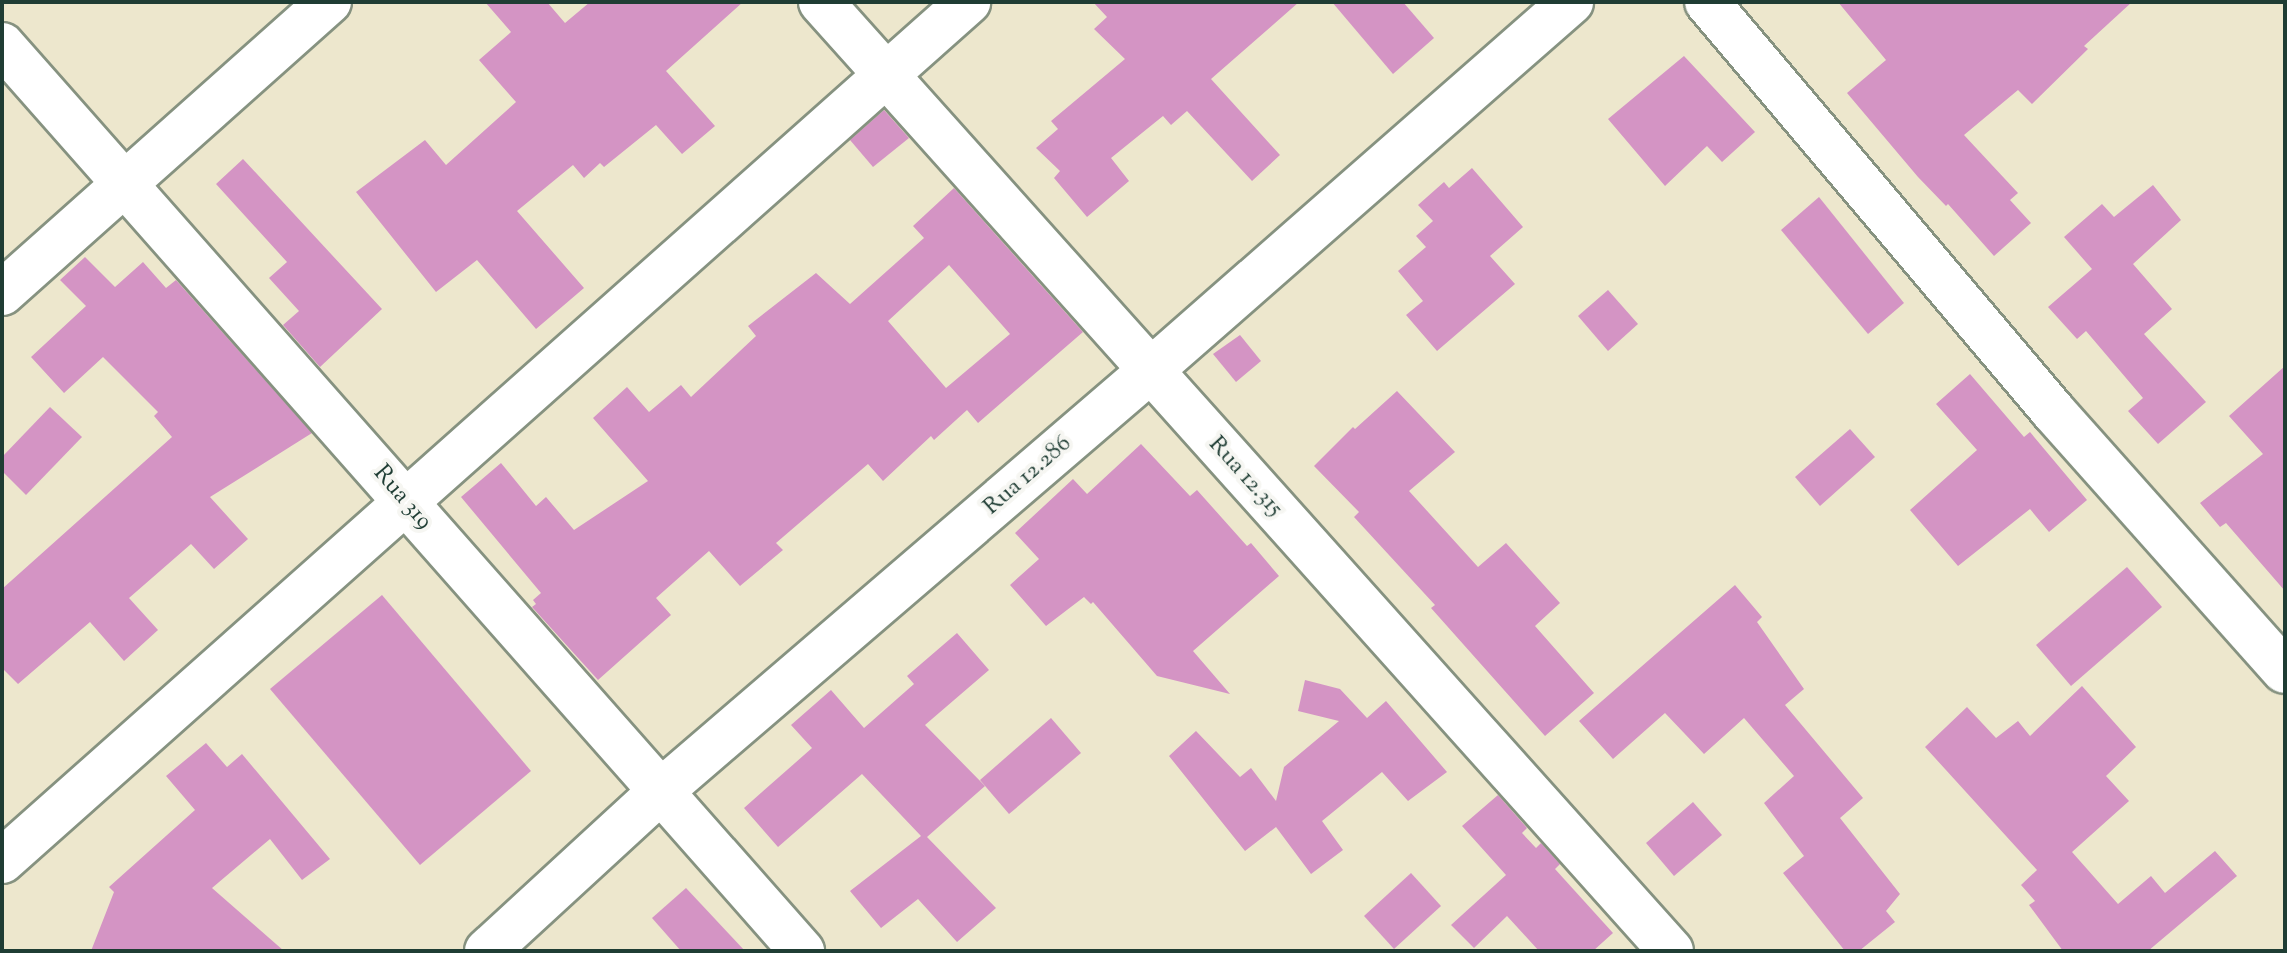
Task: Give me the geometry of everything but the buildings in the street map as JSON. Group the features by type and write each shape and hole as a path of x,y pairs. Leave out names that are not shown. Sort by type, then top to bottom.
{"street":[{"path":"2,293 329,2"},
{"name":"Rua 12.315","path":"821,2 1671,951"},
{"path":"2,861 968,2"},
{"name":"Rua 12.286","path":"487,951 661,791 1150,371 1571,2"},
{"path":"1707,2 2053,411 2285,671"},
{"name":"Rua 319","path":"2,45 802,951"}]}
